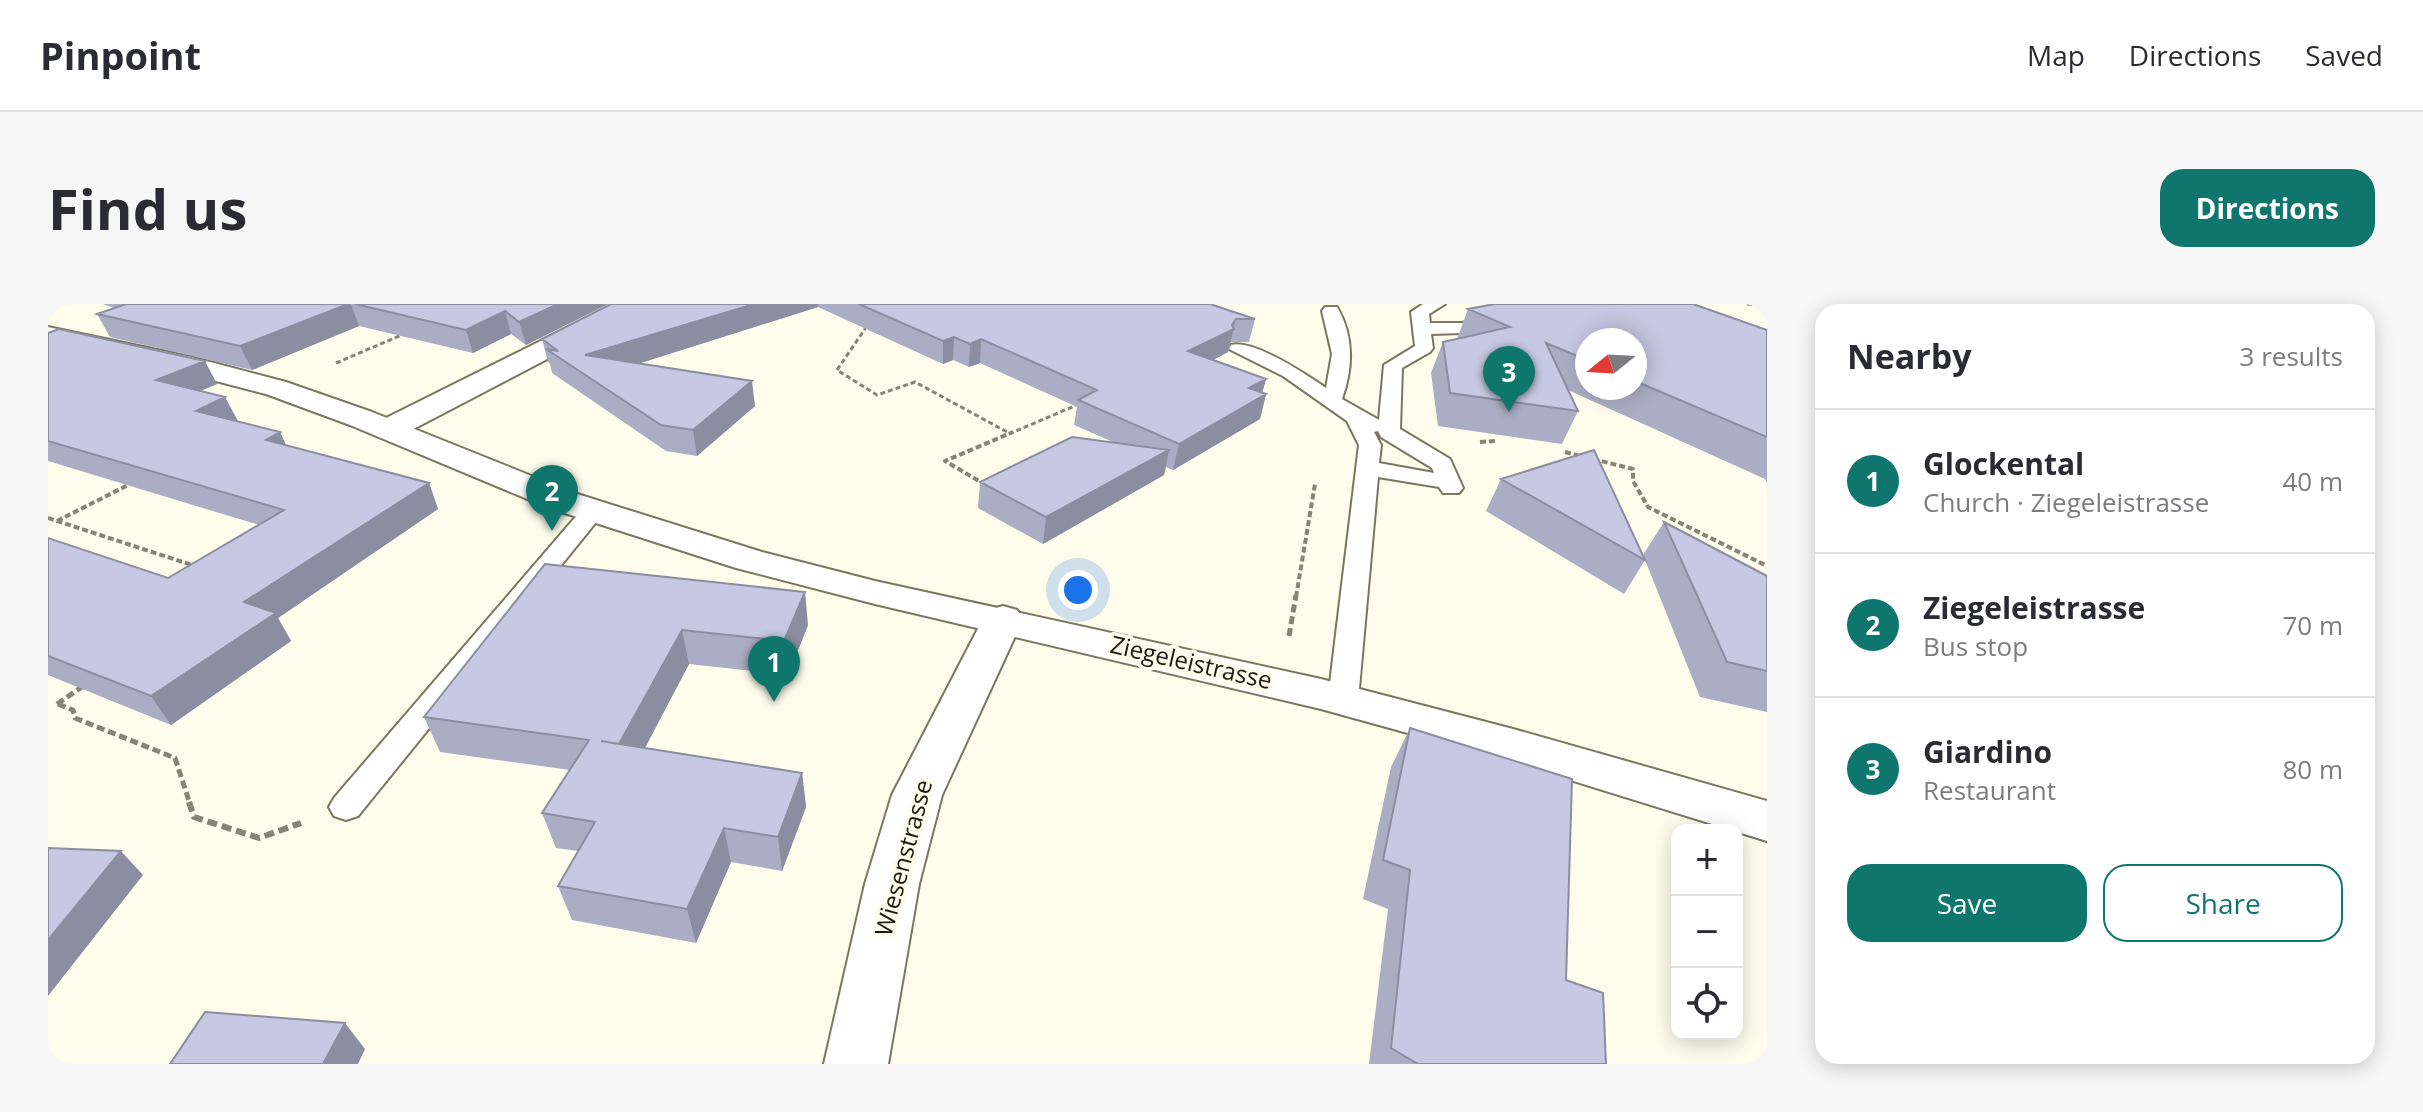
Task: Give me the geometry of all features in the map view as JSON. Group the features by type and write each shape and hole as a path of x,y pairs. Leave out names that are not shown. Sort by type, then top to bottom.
{"street":[{"path":"389,429 634,304"},
{"name":"Ziegeleistrasse","path":"48,335 275,388 389,429 506,479 666,536 813,577 1343,700 1507,743 1767,821"},
{"name":"Wiesenstrasse","path":"856,1064 892,884 917,795 1003,619"}],"lane":[{"path":"1389,432 1393,365 1424,348 1420,312 1437,304"},
{"path":"1422,329 1462,328 1524,314 1510,304"},
{"path":"1331,311 1342,337 1340,378 1332,398"},
{"path":"1238,349 1290,372 1332,398 1356,418 1389,432 1442,464 1450,485 1368,468"},
{"path":"1343,700 1370,445 1356,418"},
{"path":"346,807 593,511"}],"path":[{"path":"1747,304 1767,306"},
{"path":"869,323 837,370 877,395 915,382 1009,433"},
{"path":"275,388 404,334"},
{"path":"992,489 945,461 1080,403"},
{"path":"1565,452 1633,469 1633,481 1648,507 1767,566"},
{"path":"1260,679 1286,651 1318,472"},
{"path":"56,521 139,480"},
{"path":"48,518 204,569"},
{"path":"97,677 57,704 73,710 75,718 175,758 194,817 259,838 346,807"}],"building":[{"path":"126,304 348,304 240,346 97,314"},
{"path":"355,304 558,304 519,322 505,311 466,330"},
{"path":"611,304 754,304 585,355 752,381 693,430 661,425 546,349 558,351 542,339"},
{"path":"859,304 1210,304 1255,319 1236,319 1232,325 1234,329 1188,351 1266,379 1249,388 1266,394 1179,444 1078,400 1097,390 981,339 970,344 954,337 943,341"},
{"path":"1495,304 1693,304 1767,330 1767,437 1647,386 1647,328 1575,328 1575,355 1546,343 1578,411 1450,393 1443,342 1510,327 1468,309"},
{"path":"59,329 205,361 156,380 225,397 196,411 280,432 266,440 429,483 244,602 276,613 151,696 48,656 48,538 168,578 284,510 48,441 48,333"},
{"path":"1072,437 1169,450 1046,517 980,482"},
{"path":"1594,450 1645,560 1501,479"},
{"path":"1664,522 1767,576 1767,671 1727,662"},
{"path":"545,564 805,592 784,641 682,630 619,744 802,773 778,837 724,828 687,909 558,886 595,822 542,813 589,740 424,717"},
{"path":"1410,728 1572,779 1566,980 1603,993 1606,1064 1418,1064 1391,1048 1410,870 1383,860"},
{"path":"48,848 121,851 48,940"},
{"path":"205,1012 345,1023 323,1064 170,1064"}],"place":[{"name":"Giardino","path":"1509,412"},
{"name":"Ziegeleistrasse","path":"552,531"},
{"name":"Glockental","path":"774,702"}]}
